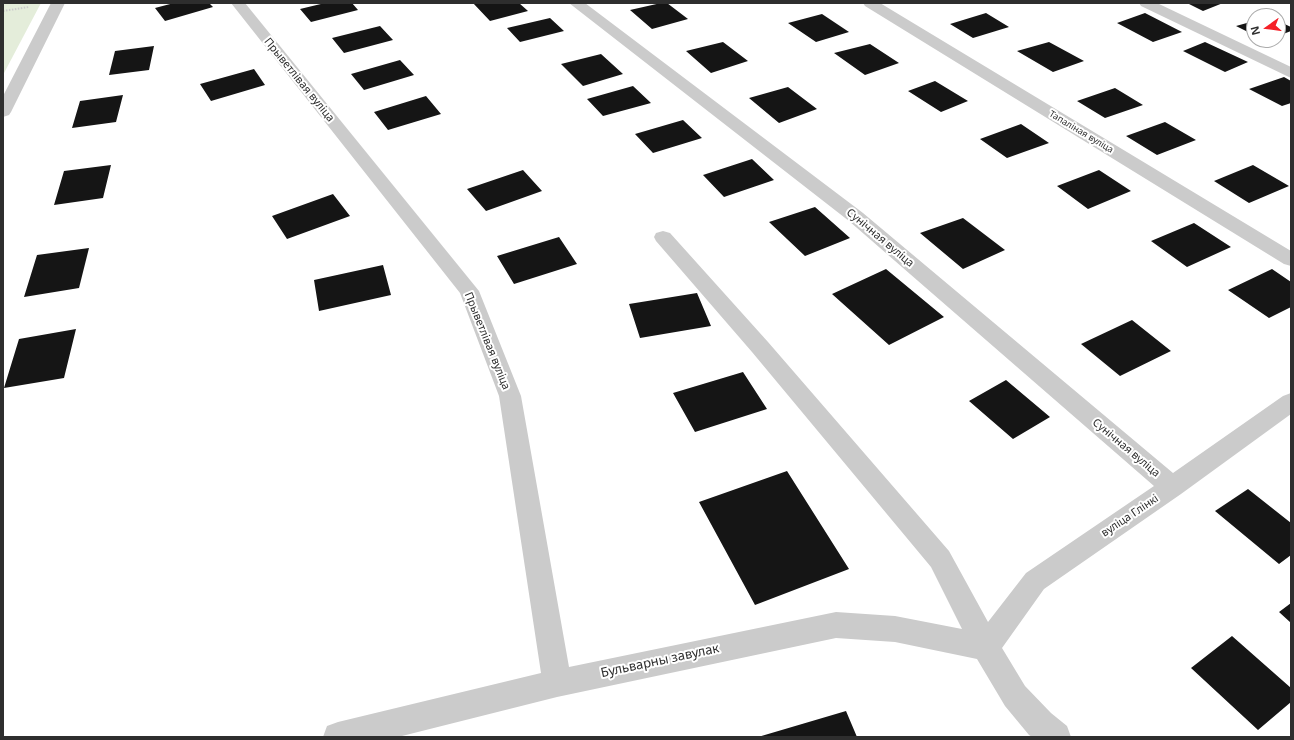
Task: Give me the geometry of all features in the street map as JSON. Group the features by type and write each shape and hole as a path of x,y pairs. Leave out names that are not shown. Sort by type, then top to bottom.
{"street":[{"path":"3,112 58,3"},
{"name":"Прыветлівая вуліца","path":"238,3 469,292 510,396 557,683"},
{"name":"Сунічная вуліца","path":"576,3 856,218 1172,487"},
{"name":"Тапаліная вуліца","path":"870,3 1291,260"},
{"path":"1146,3 1291,73"},
{"path":"663,237 760,346 940,559 986,647 1016,696 1040,724 1056,737"},
{"name":"вуліца Глінкі","path":"986,647 1035,581 1172,487 1291,402"},
{"name":"Бульварны завулак","path":"338,737 557,683 836,625 895,629 986,647"}],"path":[{"path":"3,11 33,6"}],"green space":[{"path":"3,3 41,3 3,75"}],"building":[{"path":"174,3 209,3 213,7 165,21 155,8"},
{"path":"325,3 352,3 358,10 311,22 300,9"},
{"path":"473,3 519,3 528,11 490,21"},
{"path":"667,3 688,19 652,29 630,10"},
{"path":"1187,3 1223,3 1203,11"},
{"path":"986,13 1009,27 973,38 950,24"},
{"path":"1145,13 1182,32 1153,42 1117,23"},
{"path":"822,14 849,32 816,42 788,23"},
{"path":"550,18 564,31 520,42 507,28"},
{"path":"1246,23 1246,31 1236,26"},
{"path":"1286,25 1291,27 1291,31 1286,33"},
{"path":"380,26 393,40 344,53 332,38"},
{"path":"723,42 748,61 711,73 686,51"},
{"path":"1049,42 1084,61 1053,72 1017,51"},
{"path":"1205,42 1248,62 1225,72 1183,51"},
{"path":"870,44 899,63 865,75 834,53"},
{"path":"154,46 149,70 109,75 115,51"},
{"path":"601,54 623,74 583,86 561,64"},
{"path":"400,60 414,75 364,90 351,74"},
{"path":"254,69 265,85 211,101 200,84"},
{"path":"1284,77 1291,81 1291,103 1282,106 1249,89"},
{"path":"935,81 968,101 941,112 908,91"},
{"path":"633,86 651,103 603,116 587,99"},
{"path":"788,87 817,109 779,123 749,98"},
{"path":"1115,88 1143,105 1105,118 1077,101"},
{"path":"123,95 116,122 72,128 80,101"},
{"path":"426,96 441,114 388,130 374,112"},
{"path":"683,120 702,138 653,153 635,134"},
{"path":"1165,122 1196,140 1157,155 1126,136"},
{"path":"1021,124 1049,143 1007,158 980,139"},
{"path":"752,159 774,180 724,197 703,175"},
{"path":"111,165 103,198 54,205 64,171"},
{"path":"1253,165 1289,186 1249,203 1214,181"},
{"path":"523,170 542,191 486,211 467,189"},
{"path":"1099,170 1131,191 1088,209 1057,186"},
{"path":"333,194 350,216 287,239 272,216"},
{"path":"815,207 850,238 805,256 769,222"},
{"path":"963,218 1005,250 963,269 920,233"},
{"path":"1194,223 1231,247 1187,267 1151,241"},
{"path":"559,237 577,264 514,284 497,256"},
{"path":"89,248 79,288 24,297 37,255"},
{"path":"383,265 391,295 319,311 314,280"},
{"path":"886,269 944,317 889,345 832,294"},
{"path":"1272,269 1291,282 1291,307 1269,318 1228,290"},
{"path":"697,293 711,326 640,338 629,304"},
{"path":"1132,320 1171,351 1120,376 1081,344"},
{"path":"76,329 64,378 4,388 19,339"},
{"path":"743,372 767,409 695,432 673,393"},
{"path":"1006,380 1050,417 1013,439 969,401"},
{"path":"787,471 849,569 755,605 699,502"},
{"path":"1248,489 1291,523 1291,555 1279,564 1215,511"},
{"path":"1291,603 1291,623 1279,612"},
{"path":"1232,636 1291,688 1291,702 1258,730 1191,668"},
{"path":"846,711 857,737 758,737"}]}
